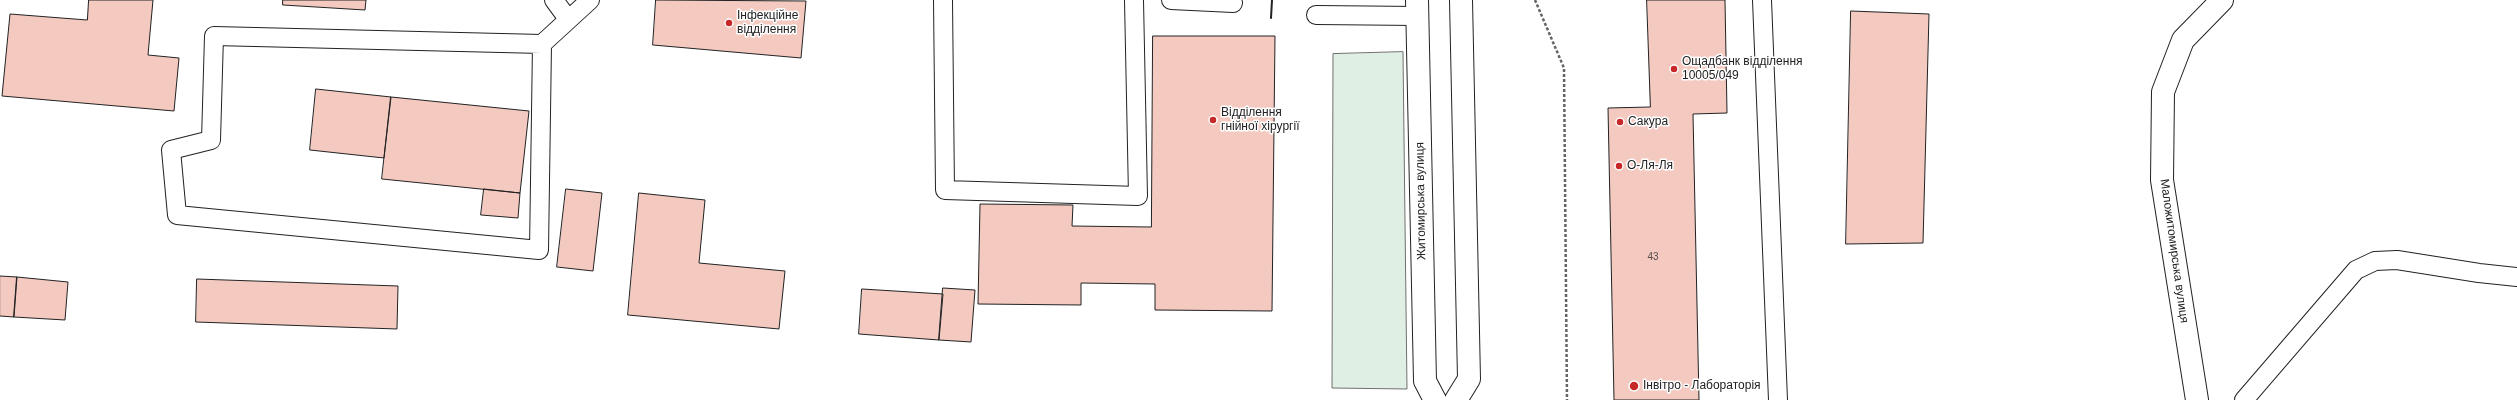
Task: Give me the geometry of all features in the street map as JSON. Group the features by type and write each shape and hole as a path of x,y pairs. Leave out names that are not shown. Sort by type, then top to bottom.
{"main road":[{"path":"1456,400 1469,379 1461,0"},
{"name":"Маложитомирська вулиця","path":"2197,400 2162,180 2163,92 2183,40 2222,0"},
{"name":"Житомирська вулиця","path":"1417,8 1425,381 1435,400"}],"lane":[{"path":"554,0 568,19"},
{"path":"542,44 214,36 211,140 171,150 177,215 538,250 542,44 590,0"},
{"path":"943,0 945,190 1138,196 1134,0"},
{"path":"1171,0 1233,3"},
{"path":"1762,0 1778,400"},
{"path":"1316,15 1417,8"},
{"path":"2244,400 2356,270 2375,261 2397,260 2479,273 2517,277"}],"path":[{"path":"1535,0 1564,68 1567,400"}],"green space":[{"path":"1403,52 1407,389 1332,388 1333,54"}],"building":[{"path":"89,0 153,0 148,55 179,58 174,111 2,96 10,14 87,20"},
{"path":"283,0 366,0 365,10 283,5"},
{"name":"Інфекційне відділення","path":"656,0 806,1 801,58 653,45"},
{"path":"1647,0 1725,0 1727,113 1693,114 1699,400 1614,400 1608,108 1650,107"},
{"path":"1851,11 1929,14 1923,243 1846,244"},
{"name":"Відділення гнійної хірургії","path":"1153,36 1275,36 1272,311 1155,310 1155,284 1081,283 1081,305 978,304 980,204 1073,205 1072,226 1151,227"},
{"path":"316,89 391,97 384,158 310,150"},
{"path":"391,97 529,111 520,193 382,179"},
{"path":"484,189 520,193 518,218 481,215"},
{"path":"566,189 602,193 593,271 557,267"},
{"path":"639,193 705,200 699,263 785,271 779,329 628,315"},
{"path":"0,276 17,277 14,317 0,316"},
{"path":"17,277 68,282 65,320 14,317"},
{"path":"197,279 398,286 397,329 196,322"},
{"path":"943,288 975,290 971,342 939,340"},
{"path":"862,289 943,294 939,340 859,334"}],"wall":[{"path":"1271,18 1272,0"}],"place":[{"name":"Інфекційне відділення","path":"729,23"},
{"name":"Ощадбанк відділення 10005/049","path":"1674,69"},
{"name":"Відділення гнійної хірургії","path":"1213,120"},
{"name":"Сакура","path":"1620,122"},
{"name":"О-Ля-Ля","path":"1619,166"},
{"name":"Інвітро - Лабораторія","path":"1634,386"}]}
